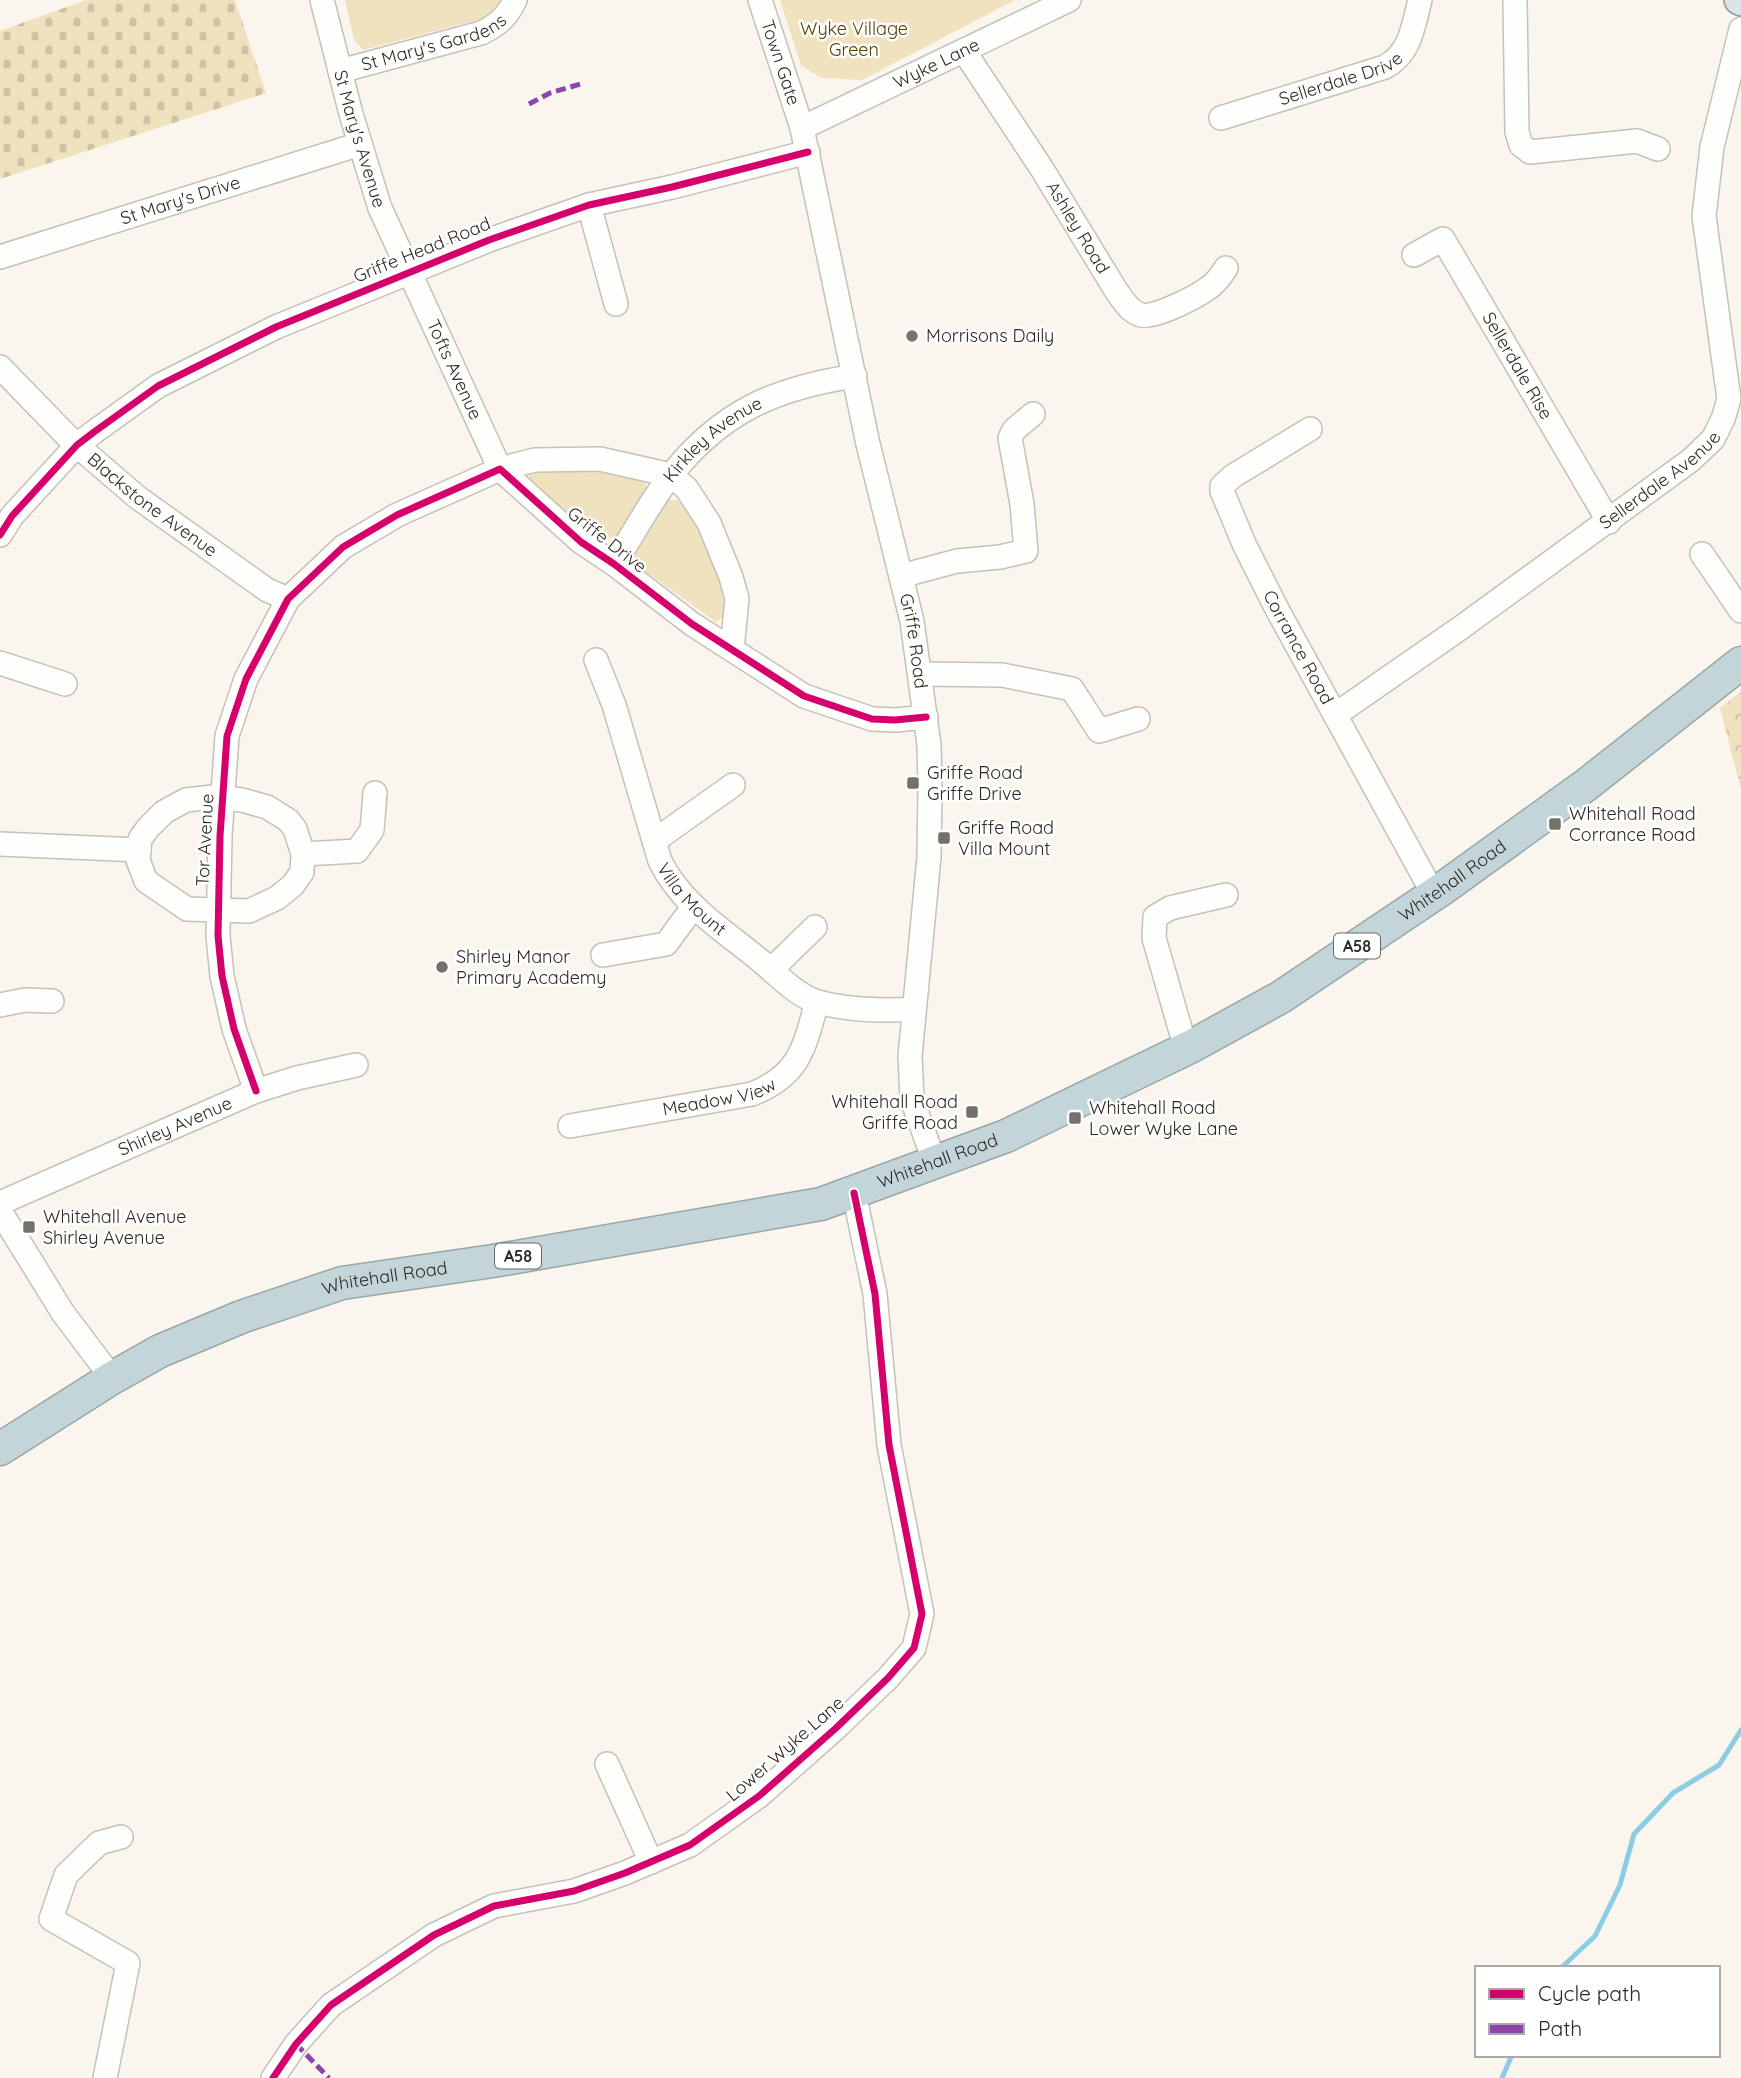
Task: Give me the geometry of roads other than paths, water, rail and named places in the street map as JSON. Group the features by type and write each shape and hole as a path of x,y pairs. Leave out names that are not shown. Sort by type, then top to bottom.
{"highway":[{"name":"Whitehall Road","path":"0,1448 160,1351 229,1322 342,1283 493,1261 821,1204 1006,1136 1186,1049 1281,997 1434,895 1586,785 1741,663"}],"street":[{"name":"St Mary's Avenue","path":"322,0 380,208 408,272"},
{"name":"St Mary's Gardens","path":"340,71 481,33 496,26 508,15 515,0"},
{"name":"Town Gate","path":"760,0 802,128"},
{"name":"Wyke Lane","path":"802,128 1069,0"},
{"name":"Sellerdale Drive","path":"1221,118 1385,67 1404,52 1420,0"},
{"path":"1515,0 1517,132 1521,145 1530,152 1637,141 1658,149"},
{"name":"Sellerdale Avenue","path":"1335,715 1609,522 1691,460 1713,439 1723,419 1728,400 1704,216 1712,147 1741,29"},
{"name":"Ashley Road","path":"964,51 1131,310 1152,316 1207,290 1226,268"},
{"name":"Griffe Road","path":"802,128 868,444 912,621 926,717 930,767 929,857 910,1056 912,1099 934,1161"},
{"name":"St Mary's Drive","path":"0,257 360,144"},
{"name":"Griffe Head Road","path":"0,535 12,516 77,445 158,386 275,327 489,240 589,205 673,187 808,152"},
{"path":"589,205 616,304"},
{"name":"Sellerdale Rise","path":"1414,255 1443,239 1609,522"},
{"name":"Tofts Avenue","path":"408,272 500,469"},
{"name":"Blackstone Avenue","path":"0,367 77,445 158,512 267,590 288,599"},
{"name":"Kirkley Avenue","path":"614,564 671,475 709,434 758,401 817,382 855,376"},
{"path":"901,576 957,561 1000,557 1026,551 1022,504 1010,438 1014,430 1034,414"},
{"name":"Corrance Road","path":"1310,429 1233,476 1222,486 1222,491 1245,546 1434,895"},
{"path":"288,599 343,547 397,515 500,469 536,460 600,459 671,475 687,489 709,523 737,598 732,649"},
{"name":"Griffe Drive","path":"500,469 581,542 692,624 804,696 872,719 926,717"},
{"path":"1702,554 1741,611"},
{"name":"Tor Avenue","path":"256,1091 234,1029 222,976 218,911 223,797 227,736 246,679 288,599"},
{"name":"Villa Mount","path":"596,660 614,705 654,841 667,874 694,906 709,922 794,989 817,1002 886,1011 914,1009"},
{"path":"0,663 65,684"},
{"path":"920,674 1002,675 1072,689 1099,731 1139,719"},
{"path":"654,841 733,785"},
{"path":"303,854 357,851 373,830 375,793"},
{"path":"223,797 267,807 288,820 300,840 303,854 302,872 293,885 277,898 249,911 187,909 146,881 138,860 139,850 140,839 164,812 186,800 223,797"},
{"path":"0,844 139,850"},
{"path":"1186,1049 1154,938 1155,917 1170,908 1226,895"},
{"path":"603,954 666,944 694,906"},
{"path":"772,970 815,927"},
{"path":"0,1005 25,1000 51,1001"},
{"name":"Meadow View","path":"570,1126 752,1094 768,1087 788,1073 795,1063 807,1038 817,1002"},
{"name":"Shirley Avenue","path":"0,1203 256,1091 356,1065"},
{"name":"Lower Wyke Lane","path":"273,2078 296,2044 331,2005 434,1934 494,1906 574,1891 690,1846 759,1796 888,1678 914,1648 922,1614 889,1445 875,1294 854,1193"},
{"path":"0,1211 63,1313 112,1378"},
{"path":"607,1764 651,1862"},
{"path":"105,2078 128,1963 51,1919 66,1875 99,1843 121,1837"}],"waterway":[{"path":"1563,1966 1595,1936 1620,1885 1634,1834 1673,1793 1719,1765 1741,1730"},
{"path":"1502,2078 1511,2057"}],"place":[{"name":"Morrisons Daily","path":"912,336"},
{"name":"Griffe Road Griffe Drive","path":"913,783"},
{"name":"Whitehall Road Corrance Road","path":"1555,824"},
{"name":"Griffe Road Villa Mount","path":"944,838"},
{"name":"Shirley Manor Primary Academy","path":"442,967"},
{"name":"Whitehall Road Griffe Road","path":"972,1112"},
{"name":"Whitehall Road Lower Wyke Lane","path":"1075,1118"},
{"name":"Whitehall Avenue Shirley Avenue","path":"29,1227"}],"park label":[{"name":"Wyke Village Green","path":"854,39"}]}
